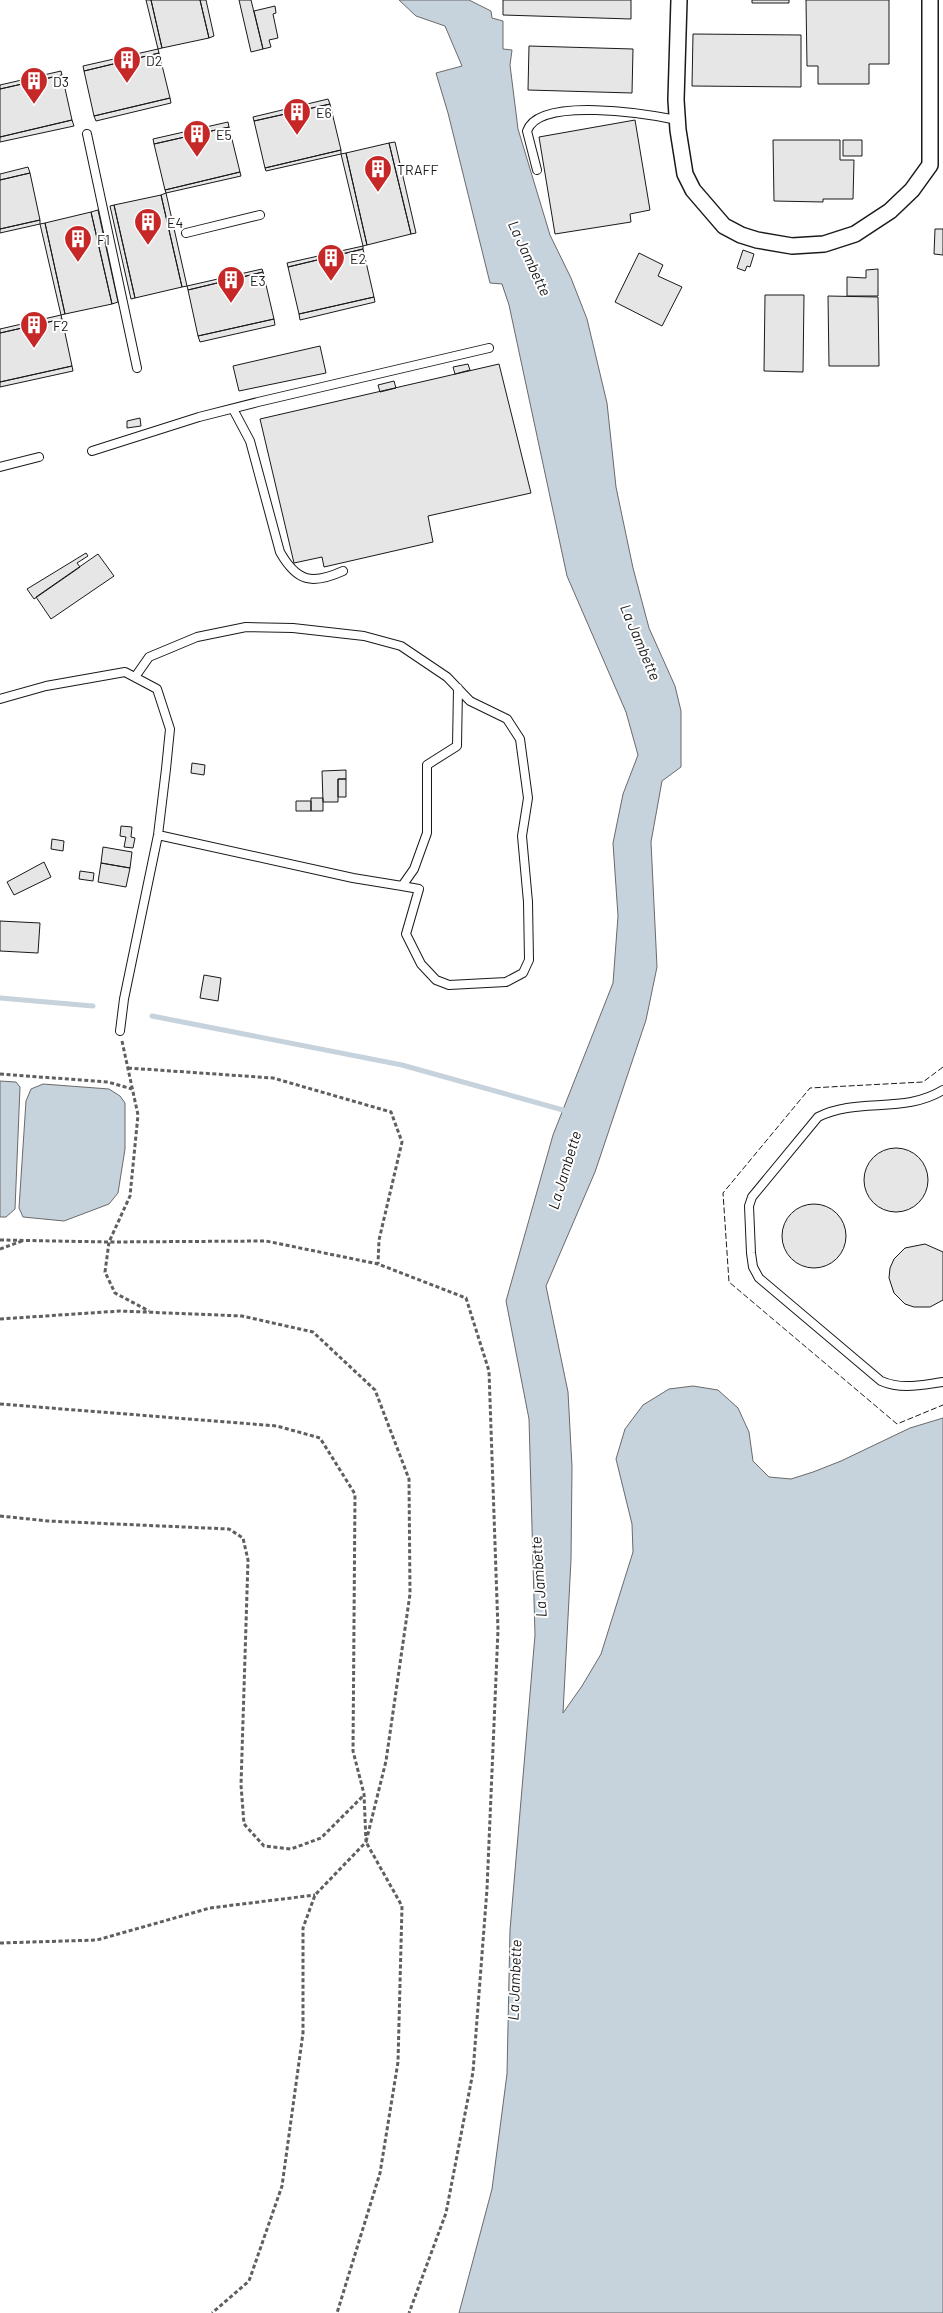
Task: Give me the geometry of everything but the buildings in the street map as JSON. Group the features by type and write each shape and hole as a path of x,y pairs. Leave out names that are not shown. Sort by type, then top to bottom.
{"street":[{"path":"679,0 677,120 686,174 693,190 724,226 741,235 757,240 792,246 824,244 855,234 890,211 936,165 930,0"}],"lane":[{"path":"537,170 527,131 535,119 543,115 582,110 616,111 643,113 677,120"},
{"path":"87,134 137,368"},
{"path":"186,233 260,215"},
{"path":"92,451 199,417 489,348"},
{"path":"234,409 250,441 280,552 289,568 300,577 312,579 326,578 343,571"},
{"path":"0,467 39,457"},
{"path":"135,677 149,657 197,637 246,627 293,628 364,636 401,646 447,677 470,701 507,719 520,739 528,798 522,836 528,902 529,960 523,973 506,982 449,985 436,980 421,964 406,934 419,889 158,835"},
{"path":"0,699 46,686 125,672 156,689 170,729 158,835 124,999 120,1031"},
{"path":"402,886 414,869 427,833 427,765 457,746 458,688"},
{"path":"943,1090 932,1098 915,1103 830,1111 818,1117 761,1184 749,1206 753,1266 759,1278 881,1381 892,1386 906,1387 943,1382"}],"path":[{"path":"120,1031 138,1115 130,1196 109,1242 106,1272 114,1292 151,1312"},
{"path":"128,1068 273,1078 390,1112 402,1142 379,1240 378,1264"},
{"path":"0,1074 108,1082 133,1089"},
{"path":"0,1240 266,1242 378,1264 466,1298 489,1371 498,1620 487,1889 473,2072 446,2213 409,2313"},
{"path":"0,1249 25,1240"},
{"path":"0,1319 120,1311 151,1312 242,1316 312,1332 375,1390 409,1479 410,1594 386,1762 366,1842 315,1896 304,1928 303,2032 282,2186 249,2281 212,2313"},
{"path":"0,1404 277,1426 320,1438 355,1494 353,1751 364,1794 366,1842 402,1906 398,2062 380,2173 337,2313"},
{"path":"0,1516 48,1521 228,1529 243,1538 248,1560 241,1786 244,1824 264,1846 291,1849 321,1838 364,1794"},
{"path":"0,1943 97,1940 210,1908 315,1896"}],"water":[{"name":"La Jambette","path":"399,0 469,0 491,11 492,18 503,21 503,49 512,50 510,65 518,129 550,235 571,278 587,319 607,403 616,487 633,568 649,628 675,686 681,711 681,767 662,781 651,842 657,967 646,1020 595,1172 546,1286 568,1392 572,1467 571,1560 563,1713 601,1654 633,1552 632,1524 616,1459 625,1429 643,1405 669,1389 693,1386 718,1390 738,1408 749,1432 753,1461 769,1477 791,1479 841,1461 910,1428 943,1418 943,2313 459,2313 492,2189 507,2074 510,1930 535,1635 529,1419 506,1301 553,1135 613,983 618,916 613,843 623,794 638,755 626,712 567,576 509,305 502,284 490,283 448,113 436,73 462,66 445,26 416,16"},
{"path":"0,1081 16,1082 20,1087 15,1209 6,1217 0,1217"},
{"path":"43,1084 109,1089 120,1096 125,1103 125,1149 118,1193 109,1204 64,1221 23,1217 19,1208 26,1101 31,1089"}],"waterway":[{"path":"0,998 93,1006"},
{"path":"152,1016 402,1065 570,1112"}],"fence":[{"path":"943,1067 923,1082 810,1088 723,1193 729,1282 897,1424 943,1405"}],"place":[{"name":"D2","path":"127,84"},
{"name":"D3","path":"34,105"},
{"name":"E6","path":"297,136"},
{"name":"E5","path":"197,158"},
{"name":"TRAFF","path":"378,193"},
{"name":"E4","path":"148,246"},
{"name":"F1","path":"78,263"},
{"name":"E2","path":"331,282"},
{"name":"E3","path":"231,304"},
{"name":"F2","path":"34,349"}]}
